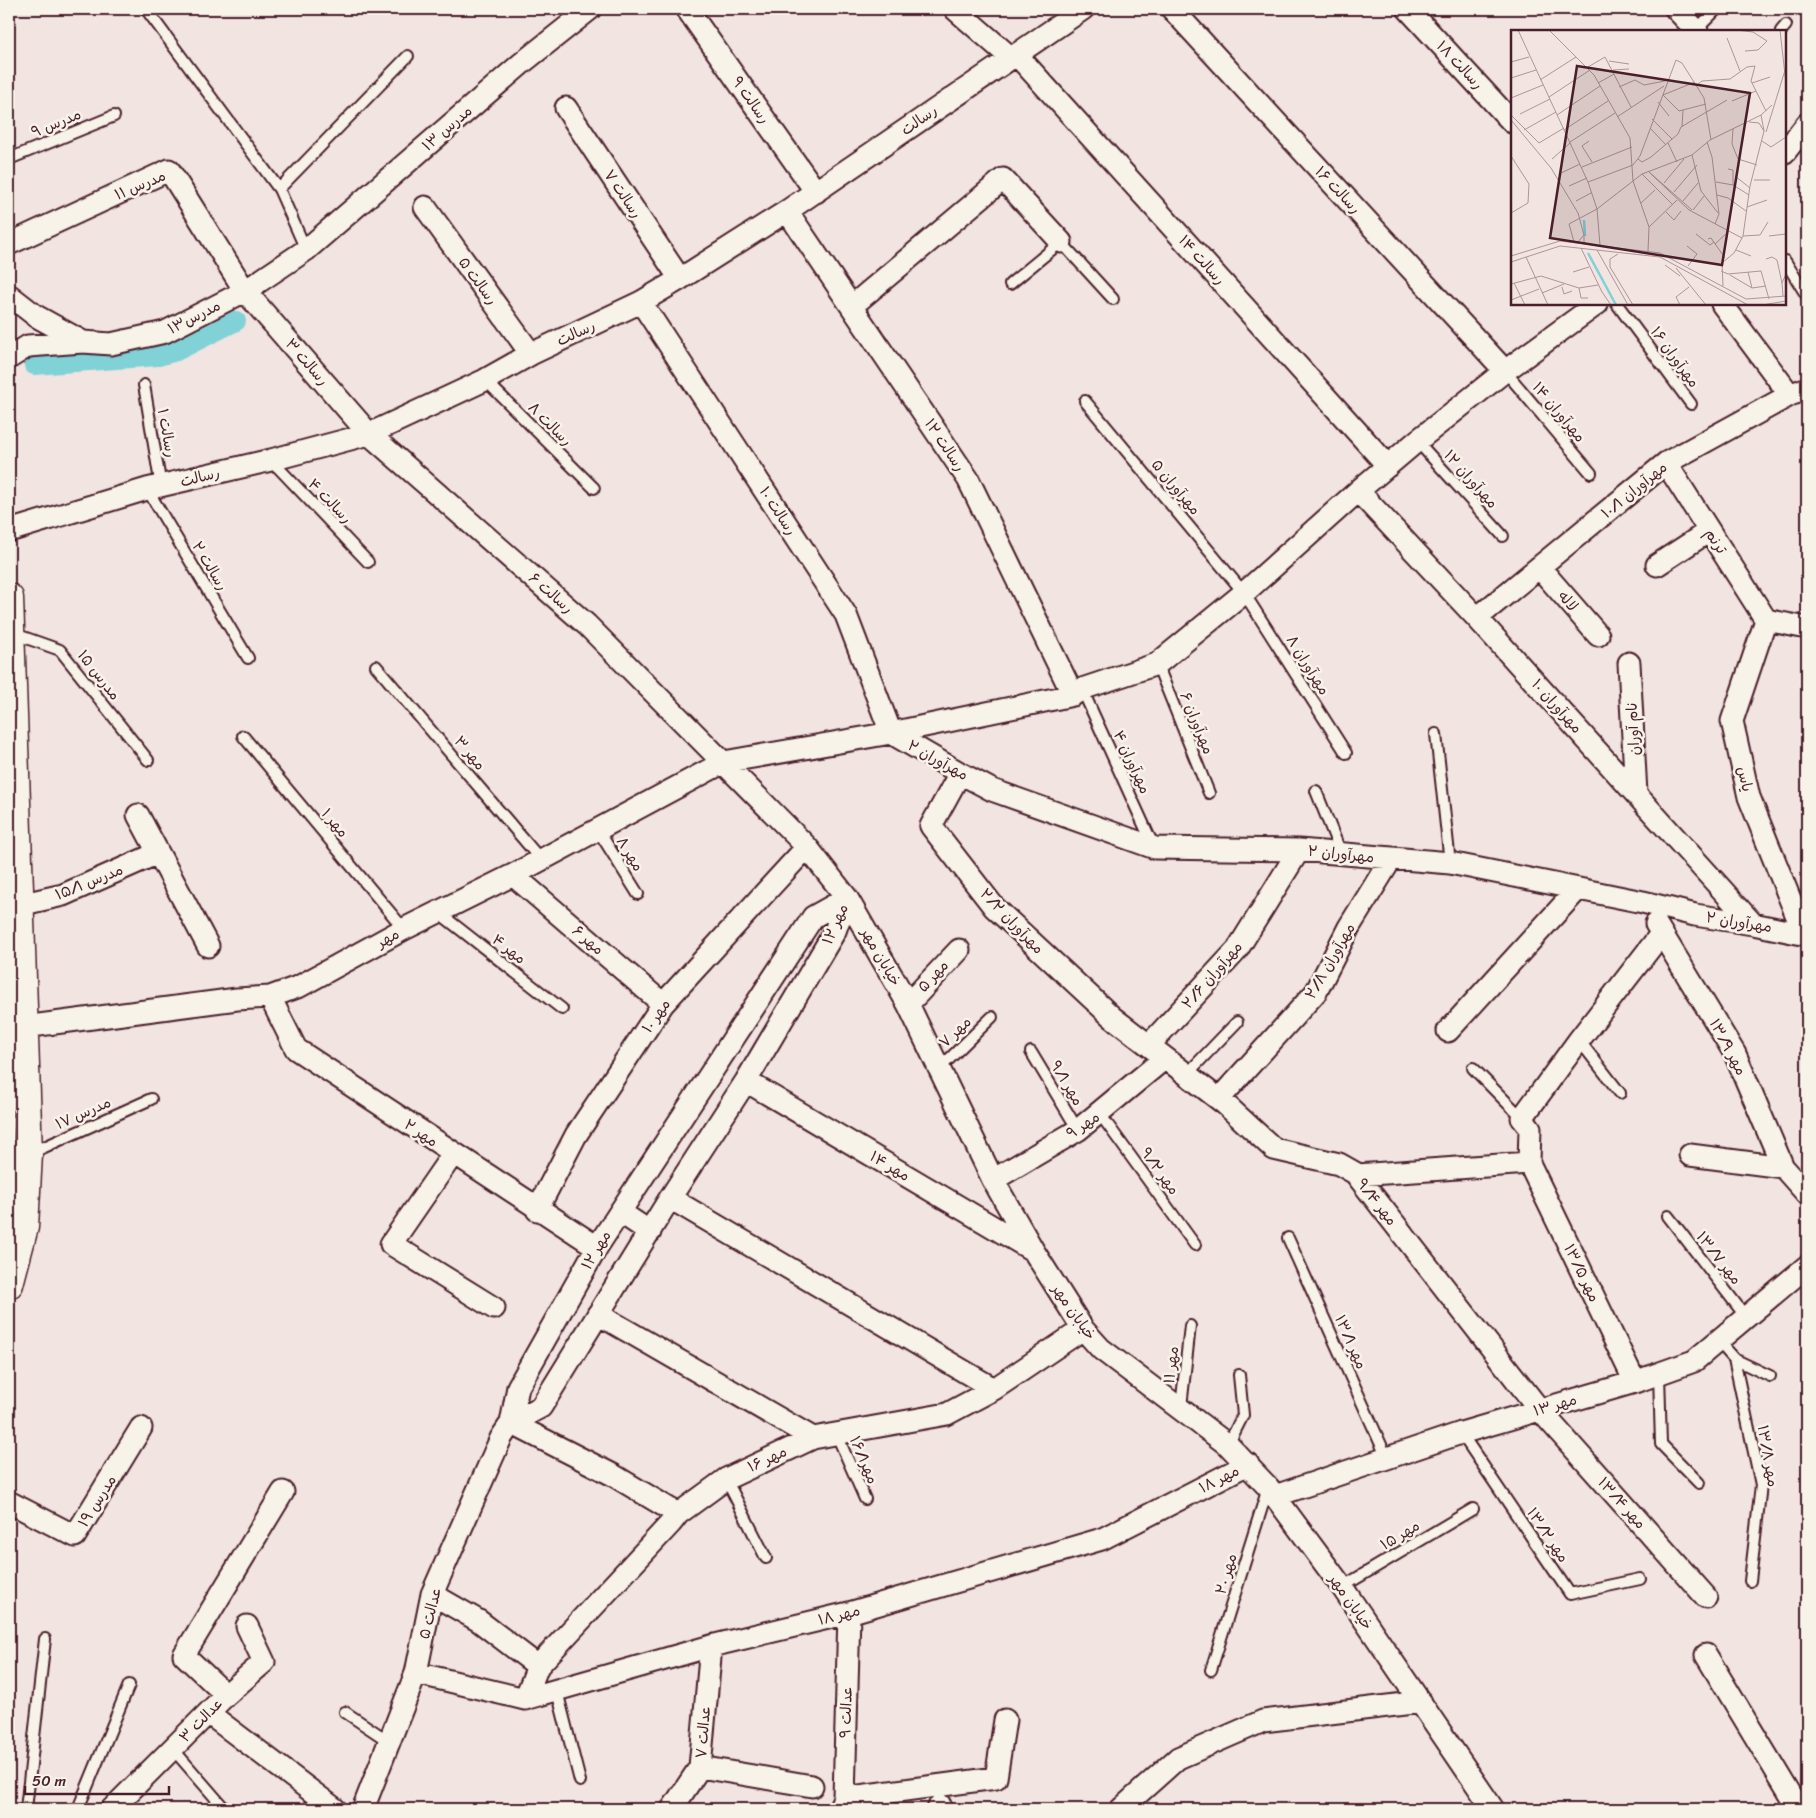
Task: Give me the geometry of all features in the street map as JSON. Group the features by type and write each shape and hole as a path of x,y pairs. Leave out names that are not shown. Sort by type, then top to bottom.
{"main road":[{"path":"9,598 12,742 28,1154 24,1227 9,1284"}],"street":[{"name":"مدرس ۱۳","path":"245,291 306,250 522,63 590,9"},
{"name":"رسالت ۹","path":"687,9 816,192"},
{"name":"رسالت ۱۴","path":"955,9 1013,56 1388,466"},
{"name":"رسالت","path":"9,531 154,488 369,434 485,380 531,354 641,302 680,279 816,192 1083,9"},
{"name":"رسالت ۱۶","path":"1172,9 1505,371"},
{"name":"رسالت ۱۸","path":"1408,9 1511,121"},
{"path":"1676,9 1695,30"},
{"name":"رسالت ۷","path":"566,108 680,279"},
{"name":"مدرس ۱۱","path":"9,244 169,170 245,291"},
{"path":"852,306 1003,179 1061,242"},
{"name":"رسالت ۵","path":"424,207 531,354"},
{"name":"رسالت ۱۲","path":"787,211 968,479 1077,692"},
{"name":"مدرس۱۳","path":"9,358 28,346 83,342 111,344 165,332 245,291"},
{"name":"رسالت ۳","path":"245,291 369,434"},
{"name":"مدرس۱۳","path":"9,295 36,316 83,342"},
{"name":"رسالت ۱۰","path":"641,302 846,615 891,733"},
{"path":"1157,664 1244,593 1417,441 1505,371 1596,305"},
{"path":"1723,305 1799,392"},
{"name":"مهرآوران ۱۰/۱","path":"1478,618 1666,463 1799,392"},
{"name":"رسالت ۶","path":"369,434 587,625 724,762"},
{"name":"ترنم","path":"1666,463 1766,620"},
{"name":"مهرآوران ۱۰","path":"1358,491 1478,618 1753,924"},
{"path":"1657,565 1710,531"},
{"name":"لاله","path":"1539,567 1598,635"},
{"path":"1766,620 1807,628"},
{"name":"یاس","path":"1766,620 1732,721 1749,797 1806,934"},
{"name":"نام آوران","path":"1629,663 1636,794"},
{"name":"مهر","path":"24,1027 237,999 270,997 300,986 404,929 513,875 724,762 891,733 1077,692 1157,664"},
{"name":"مهرآوران ۲","path":"891,733 992,790 1155,848 1299,850 1391,859 1450,862 1643,902 1695,916 1806,934"},
{"name":"خیابان مهر","path":"724,762 807,847 847,898 908,1004 993,1180 1033,1250 1083,1329 1101,1349 1181,1407 1228,1445 1248,1464 1272,1492 1342,1587 1493,1809"},
{"name":"مهرآوران ۲/۲","path":"960,773 931,826 994,907 1112,1017 1158,1051"},
{"path":"138,815 208,946"},
{"name":"مهر ۱۰","path":"537,1210 576,1136 663,1004 807,847"},
{"name":"مهرآوران ۲/۶","path":"1158,1051 1237,950 1299,850"},
{"name":"مدرس ۱۵/۱","path":"19,905 63,895 158,853"},
{"name":"مهرآوران ۲/۸","path":"1219,1099 1316,992 1349,927 1391,859"},
{"name":"مهر ۶","path":"513,875 663,1004"},
{"path":"1448,1031 1578,889"},
{"name":"مهر ۱۲","path":"511,1423 541,1407 670,1198 746,1080 835,931 847,898"},
{"name":"مهر ۱۲","path":"511,1423 518,1387 597,1247 813,918 847,898"},
{"name":"مهر ۱۳/۹","path":"1643,902 1735,1054 1783,1167 1807,1194"},
{"path":"1357,1175 1529,1163 1530,1128 1522,1118 1579,1040 1661,934"},
{"name":"مهر ۵","path":"908,1004 959,950"},
{"name":"مهر ۲","path":"270,997 296,1049 537,1210 597,1247"},
{"name":"مهر ۹/۴","path":"1158,1051 1219,1099 1274,1150 1339,1164 1357,1175 1539,1409"},
{"name":"مهر ۹","path":"993,1180 1078,1130 1100,1114 1158,1051"},
{"name":"مهر ۱۴","path":"746,1080 1033,1250"},
{"path":"453,1154 391,1244 494,1308"},
{"path":"1690,1155 1783,1167"},
{"name":"مهر ۱۳/۵","path":"1529,1163 1635,1382"},
{"path":"670,1198 994,1389"},
{"path":"620,1212 650,1232"},
{"name":"مهر ۱۳","path":"1272,1492 1387,1458 1539,1409 1635,1382 1694,1361 1807,1266"},
{"path":"598,1314 813,1438"},
{"name":"مهر ۱۶","path":"525,1699 538,1666 678,1514 726,1479 813,1438 947,1414 994,1389 1083,1329"},
{"name":"مهر ۱۳/۴","path":"1539,1409 1706,1597"},
{"path":"511,1423 613,1475 678,1514"},
{"name":"عدالت ۵","path":"363,1809 416,1673 432,1594 502,1438 511,1423"},
{"name":"مدرس ۱۹","path":"9,1502 75,1536 141,1428"},
{"name":"مهر ۱۸","path":"416,1673 525,1699 557,1691 711,1646 849,1613 1102,1539 1248,1464"},
{"path":"226,1695 184,1655 283,1492"},
{"path":"432,1594 478,1621 538,1666"},
{"name":"عدالت ۹","path":"841,1804 849,1613"},
{"name":"عدالت ۳","path":"112,1809 226,1695 264,1662 247,1626"},
{"name":"عدالت ۷","path":"672,1809 700,1767 711,1646"},
{"path":"1706,1655 1799,1809"},
{"path":"1121,1809 1178,1758 1263,1721 1421,1702"},
{"path":"208,1713 335,1809"},
{"path":"841,1804 996,1778 1005,1720"},
{"path":"700,1767 812,1786"}],"lane":[{"path":"146,9 279,189 306,250"},
{"path":"1697,30 1717,9"},
{"path":"279,189 408,56"},
{"name":"مدرس ۹","path":"9,158 114,116"},
{"path":"1010,284 1061,242 1113,300"},
{"path":"1786,264 1807,296"},
{"name":"مهرآوران ۱۶","path":"1618,305 1691,404"},
{"name":"۱۴ مهرآوران","path":"1505,371 1591,473"},
{"name":"رسالت ۸","path":"485,380 594,488"},
{"name":"رسالت ۱","path":"144,385 154,488"},
{"name":"مهرآوران ۵","path":"1085,401 1244,593"},
{"name":"مهرآوران ۱۲","path":"1417,441 1503,536"},
{"name":"رسالت ۴","path":"271,460 368,562"},
{"name":"رسالت ۲","path":"154,488 248,658"},
{"name":"مهرآوران ۸","path":"1244,593 1346,753"},
{"name":"مدرس ۱۵","path":"10,632 60,650 148,760"},
{"name":"مهرآوران ۶","path":"1157,664 1209,793"},
{"name":"مهر ۳","path":"376,666 540,860"},
{"name":"مهرآوران ۴","path":"1077,692 1155,848"},
{"path":"1436,734 1450,862"},
{"name":"مهر ۱","path":"243,736 404,929"},
{"path":"1316,791 1341,853"},
{"name":"مهر ۸","path":"598,830 638,894"},
{"name":"مهر ۴","path":"438,912 562,1009"},
{"name":"مهر ۷","path":"939,1069 992,1017"},
{"path":"1186,1074 1237,1022"},
{"path":"1579,1040 1620,1093"},
{"name":"مهر ۹/۱","path":"1031,1052 1078,1130"},
{"path":"1473,1068 1522,1118"},
{"name":"مدرس ۱۷","path":"28,1154 151,1099"},
{"name":"مهر ۹/۲","path":"1100,1114 1195,1245"},
{"name":"مهر ۱۳/۷","path":"1668,1216 1746,1318"},
{"name":"مهر ۱۳/۱","path":"1288,1238 1387,1458"},
{"name":"مهر ۱۱","path":"1181,1407 1190,1326"},
{"path":"1718,1342 1734,1359 1770,1376"},
{"name":"مهر ۱۳/۸","path":"1734,1359 1761,1485 1750,1582"},
{"path":"1659,1374 1661,1444 1699,1483"},
{"path":"1228,1445 1243,1415 1239,1375"},
{"name":"مهر۱۶/۱","path":"836,1433 865,1499"},
{"name":"مهر ۱۳/۲","path":"1461,1433 1570,1594 1640,1580"},
{"path":"726,1479 766,1558"},
{"name":"مهر ۲۰","path":"1211,1670 1272,1492"},
{"name":"مهر ۱۵","path":"1342,1587 1473,1509"},
{"path":"26,1809 45,1639"},
{"path":"78,1809 129,1685"},
{"path":"557,1691 580,1781"},
{"path":"345,1712 390,1742"},
{"path":"173,1749 225,1809"}],"waterway":[{"path":"34,365 158,356 176,351 236,321"}]}
